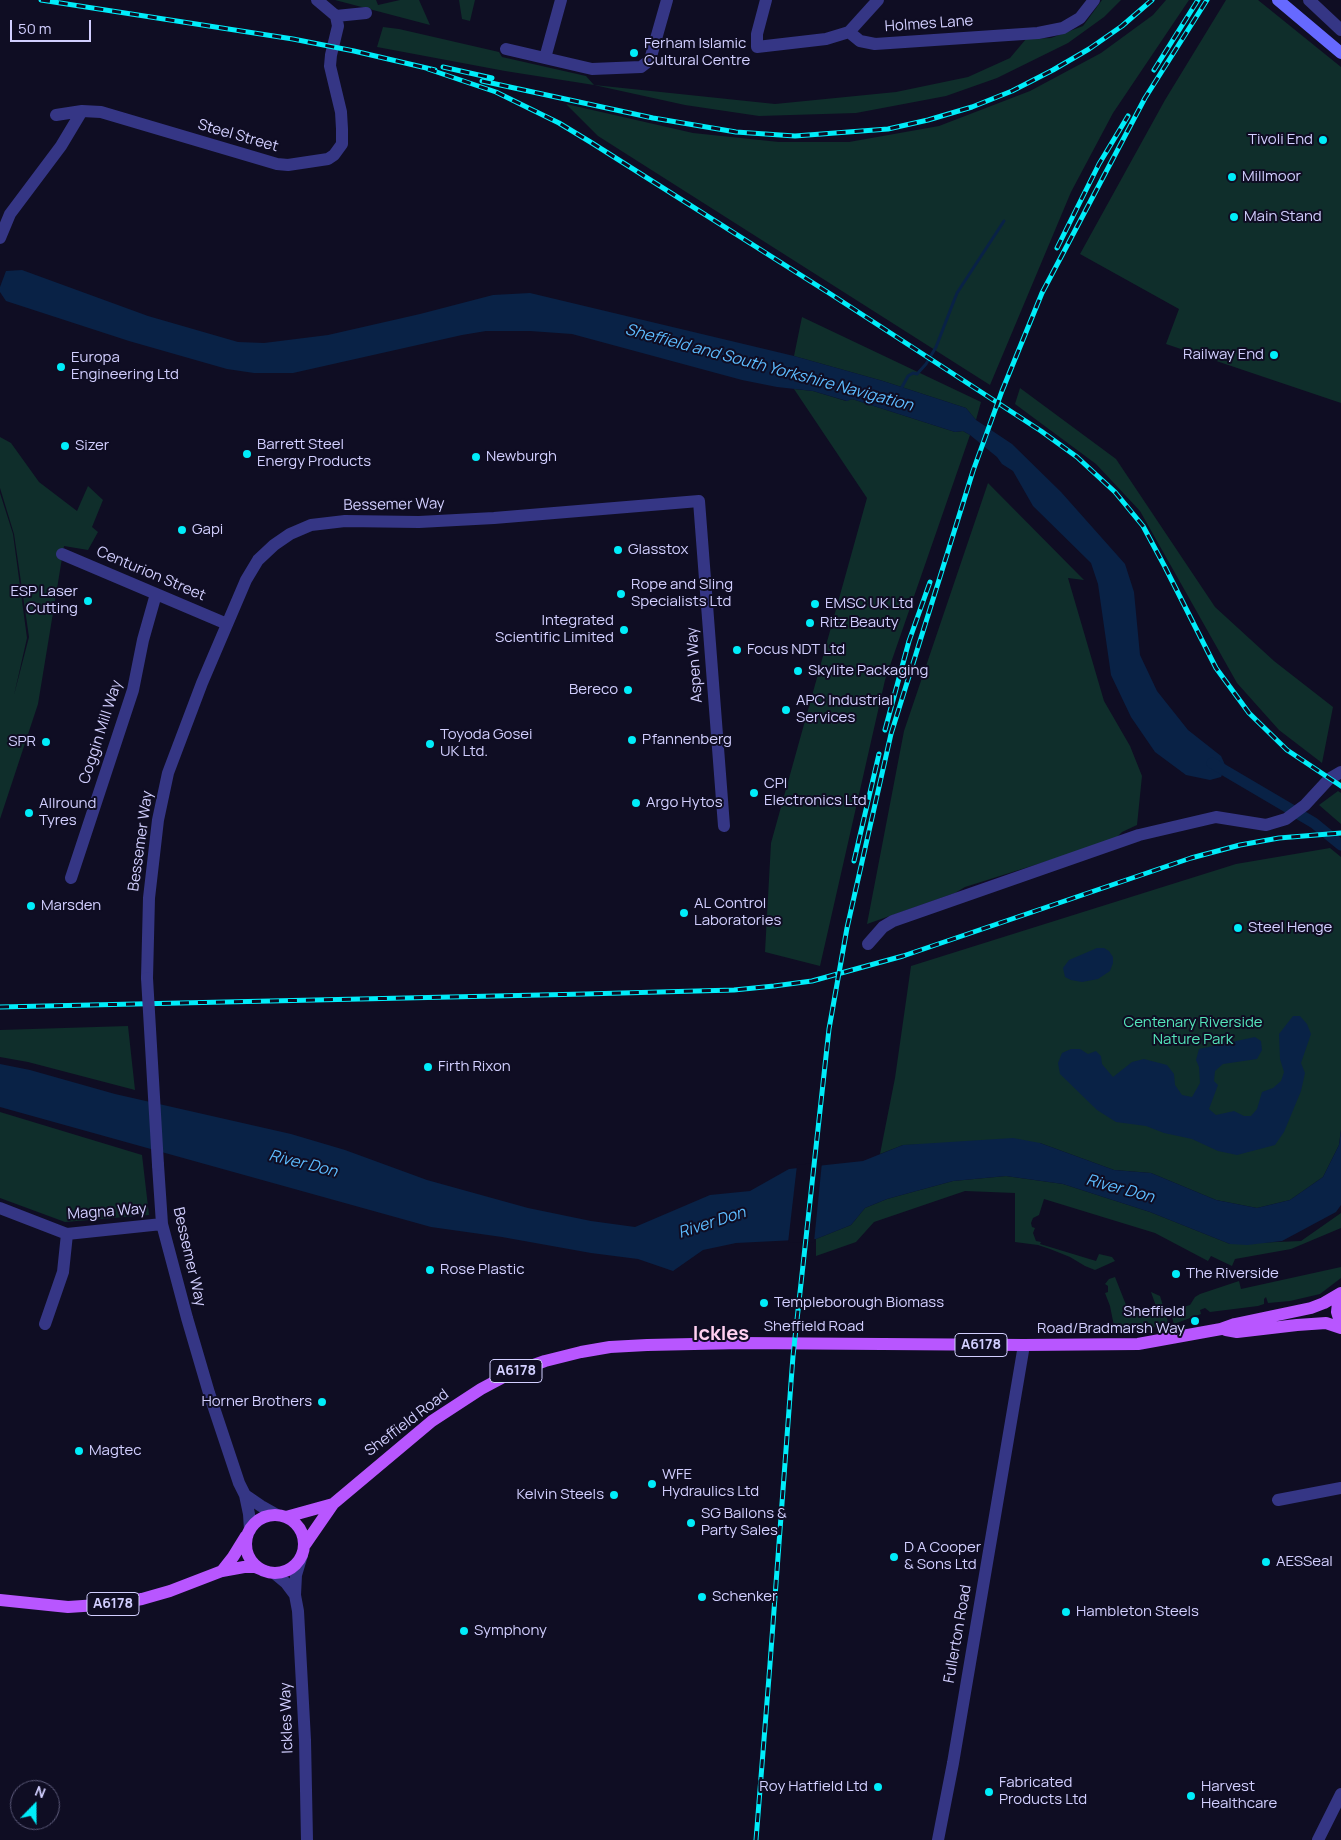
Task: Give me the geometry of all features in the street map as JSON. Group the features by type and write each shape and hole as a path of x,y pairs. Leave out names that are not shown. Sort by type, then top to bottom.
{"main road":[{"name":"A6178","path":"1341,1295 1337,1312 1341,1326"},
{"name":"Sheffield Road","path":"303,1550 333,1504 432,1421 481,1389 512,1373 545,1361 581,1352 619,1346 722,1343 1138,1344 1221,1330 1235,1324 1311,1308 1341,1295"},
{"name":"Sheffield Road","path":"1221,1330 1237,1332 1297,1324 1341,1326"},
{"name":"Sheffield Road","path":"281,1516 333,1504"},
{"path":"222,1571 249,1532 263,1518 281,1516 299,1528 303,1537 303,1550 292,1567 286,1571 269,1572 259,1568 250,1559 246,1547 249,1532"},
{"name":"A6178","path":"0,1600 68,1607 113,1604 142,1599 170,1591 222,1571 255,1567 269,1572"}],"street":[{"path":"317,0 336,16 366,13"},
{"path":"545,58 561,0"},
{"path":"506,49 592,69 640,67 650,60 666,0"},
{"path":"766,0 757,34 758,47 826,39 849,32 878,0"},
{"name":"Holmes Lane","path":"849,32 860,40 875,44 1038,33 1063,28 1080,18 1094,0"},
{"path":"1278,0 1341,52"},
{"path":"1309,0 1341,30"},
{"name":"Steel Street","path":"56,115 92,111 277,164 288,165 328,159 338,151 342,144 341,112 330,66 332,47 338,26 336,16"},
{"path":"0,238 10,214 61,146 82,112"},
{"name":"Bessemer Way","path":"249,1532 249,1514 245,1495 239,1483 209,1393 186,1318 162,1224 147,978 149,898 158,820 168,773 198,692 246,580 258,560 274,545 290,534 310,525 345,521 420,522 485,518 699,501"},
{"name":"Aspen Way","path":"699,501 724,826"},
{"name":"Centurion Street","path":"62,554 227,624"},
{"name":"Coggin Mill Way","path":"71,878 132,690 156,594"},
{"path":"868,944 883,927 893,921 1139,835 1216,816 1266,825 1286,819 1301,808 1329,779 1341,772"},
{"name":"Magna Way","path":"0,1208 68,1234 162,1224"},
{"path":"45,1324 63,1272 68,1234"},
{"name":"Fullerton Road","path":"938,1840 953,1763 1024,1345"},
{"path":"1278,1500 1341,1488"},
{"path":"245,1495 281,1516"},
{"name":"Ickles Way","path":"303,1550 296,1575 295,1595 298,1610 305,1740 307,1840"},
{"path":"269,1572 286,1583 295,1595"},
{"path":"1318,1840 1341,1794"}],"green space":[{"path":"335,0 376,0 378,5 400,0 419,0 430,25"},
{"path":"459,0 475,0 470,21 462,19"},
{"path":"1102,0 1121,0 1104,17 1068,43 997,78 946,96 856,113 759,116 685,105 594,85 775,104 896,92 968,77 1010,58 1026,39 1051,38 1083,26"},
{"path":"1166,0 1189,0 1113,113 1071,192 990,385 598,136 566,104 693,133 779,142 849,142 939,126 1030,91 1101,53 1153,15"},
{"name":"Millmoor","path":"1226,0 1258,0 1341,67 1341,403 1166,344 1179,309 1080,254 1165,100"},
{"path":"383,27 399,29 499,52 502,57 586,76 594,85 505,71 377,47"},
{"path":"802,317 981,402 976,420 966,408 883,381 794,356"},
{"path":"1020,388 1116,459 1215,607 1274,661 1333,707 1322,763 1279,730 1237,683 1140,511 1096,464 1015,404"},
{"path":"794,389 813,391 846,401 852,399 955,432 963,431 970,435 885,680 820,966 765,952 771,843 867,498"},
{"path":"0,437 11,443 39,482 77,511 88,486 103,500 92,527 98,532 88,550 64,546 38,704 0,819 0,493 13,534 27,638 14,695 29,637 14,534 0,488"},
{"path":"988,483 1084,580 1068,578 1104,701 1130,746 1142,776 1137,825 1122,832 1114,840 965,887 955,893 867,924 904,731"},
{"path":"1338,791 1341,793 1341,824 1319,805"},
{"name":"Centenary Riverside Nature Park","path":"1330,848 1341,857 1341,1130 1339,1145 1323,1177 1290,1200 1257,1208 1216,1200 1151,1173 1114,1170 1040,1143 903,1145 880,1154 895,1078 911,966 1236,864"},
{"path":"128,1026 135,1090 28,1062 0,1057 0,1030"},
{"path":"0,1112 142,1155 149,1215 65,1222 0,1198"},
{"path":"1006,1176 1063,1184 1150,1212 1230,1244 1301,1241 1341,1213 1341,1228 1291,1249 1235,1259 1232,1266 1211,1256 1208,1261 1155,1233 1044,1199 1039,1215 1033,1218 1031,1223 1032,1227 1035,1228 1033,1233 1036,1241 1041,1242 1040,1244 1096,1261 1099,1254 1112,1257 1115,1261 1095,1270 1050,1249 1038,1245 1015,1242 1015,1193 965,1191 874,1222 856,1242 816,1256 816,1239 851,1225 865,1208 887,1199 953,1181"},
{"path":"1341,1267 1341,1278 1320,1294 1290,1301 1268,1303 1266,1297 1264,1304 1258,1306 1210,1312 1205,1308 1200,1310 1201,1314 1174,1324 1170,1311 1190,1305 1195,1297 1200,1294 1239,1281 1241,1289"},
{"path":"1115,1277 1130,1315 1139,1312 1140,1315 1157,1309 1151,1292 1160,1296 1169,1325 1131,1330 1126,1325 1114,1326 1105,1293 1108,1292 1108,1286 1105,1284 1109,1279"}],"water":[{"path":"22,270 148,316 238,342 264,343 328,335 493,295 530,293 794,356 883,381 966,408 976,420 1012,444 1061,492 1125,564 1134,592 1140,655 1157,691 1188,730 1221,756 1226,767 1221,777 1210,780 1186,775 1155,752 1131,717 1111,675 1098,584 1091,563 1033,506 1013,471 963,431 955,432 852,399 847,401 813,391 777,387 742,380 572,334 530,331 486,331 293,373 254,373 227,369 129,341 6,301 0,292 0,287 6,271"},
{"path":"1097,948 1104,948 1113,957 1110,971 1098,979 1082,982 1065,977 1063,968 1069,960"},
{"path":"1293,1016 1300,1016 1307,1024 1311,1034 1301,1063 1305,1073 1301,1091 1284,1132 1275,1145 1237,1155 1218,1151 1192,1139 1164,1133 1146,1126 1116,1122 1097,1110 1060,1074 1058,1063 1062,1053 1071,1049 1080,1049 1088,1054 1096,1051 1101,1056 1102,1064 1113,1077 1132,1062 1144,1059 1167,1065 1174,1074 1175,1085 1182,1095 1192,1097 1200,1083 1199,1067 1196,1060 1199,1049 1255,1037 1261,1041 1262,1050 1257,1059 1223,1064 1215,1071 1214,1081 1218,1085 1209,1109 1216,1115 1234,1111 1244,1116 1251,1116 1257,1109 1262,1092 1273,1088 1281,1081 1284,1072 1280,1059 1279,1034"},
{"name":"River Don","path":"0,1064 30,1070 115,1094 291,1134 345,1150 427,1180 528,1208 591,1221 635,1227 710,1195 750,1191 789,1169 863,1161 903,1145 1013,1138 1040,1143 1114,1170 1151,1173 1216,1200 1257,1208 1290,1200 1323,1177 1339,1145 1341,1130 1341,1205 1336,1212 1282,1241 1247,1245 1230,1244 1150,1212 1063,1184 1006,1176 953,1181 887,1199 865,1208 851,1225 816,1239 736,1243 703,1250 673,1271 638,1259 431,1227 0,1107"}],"pier":[{"path":"822,1162 814,1242 788,1243 797,1165"}],"waterway":[{"path":"901,389 908,376 913,373 917,374 926,364 936,347 957,293 1004,221"},
{"name":"Sheffield and South Yorkshire Navigation","path":"1212,763 1314,823 1341,845"}],"railway":[{"path":"41,0 293,39 435,70"},
{"path":"482,81 653,118 736,132 795,136 888,129 972,107 1012,91 1089,49 1122,26 1152,0"},
{"path":"1154,70 1198,0"},
{"path":"756,1840 793,1356 829,1029 847,928 891,734 973,471 1002,391 1042,293 1145,98 1207,0"},
{"path":"443,67 492,78"},
{"path":"428,69 496,92 559,123 829,293 1041,431 1077,457 1115,492 1143,526 1216,668 1249,713 1287,750 1341,786"},
{"path":"1057,248 1099,164 1128,116"},
{"path":"885,730 909,641 930,582"},
{"path":"854,861 879,754"},
{"path":"0,1007 734,990 774,986 812,981 903,956 1191,858 1240,845 1279,838 1341,833"}],"place":[{"name":"Ferham Islamic Cultural Centre","path":"634,53"},
{"name":"Tivoli End","path":"1323,140"},
{"name":"Millmoor","path":"1232,177"},
{"name":"Main Stand","path":"1234,217"},
{"name":"Railway End","path":"1274,355"},
{"name":"Europa Engineering Ltd","path":"61,367"},
{"name":"Sizer","path":"65,446"},
{"name":"Barrett Steel Energy Products","path":"247,454"},
{"name":"Newburgh","path":"476,457"},
{"name":"Gapi","path":"182,530"},
{"name":"Glasstox","path":"618,550"},
{"name":"Rope and Sling Specialists Ltd","path":"621,594"},
{"name":"ESP Laser Cutting","path":"88,601"},
{"name":"EMSC UK Ltd","path":"815,604"},
{"name":"Ritz Beauty","path":"810,623"},
{"name":"Integrated Scientific Limited","path":"624,630"},
{"name":"Focus NDT Ltd","path":"737,650"},
{"name":"Skylite Packaging","path":"798,671"},
{"name":"Bereco","path":"628,690"},
{"name":"APC Industrial Services","path":"786,710"},
{"name":"Pfannenberg","path":"632,740"},
{"name":"SPR","path":"46,742"},
{"name":"Toyoda Gosei UK Ltd.","path":"430,744"},
{"name":"CPI Electronics Ltd","path":"754,793"},
{"name":"Argo Hytos","path":"636,803"},
{"name":"Allround Tyres","path":"29,813"},
{"name":"Marsden","path":"31,906"},
{"name":"AL Control Laboratories","path":"684,913"},
{"name":"Steel Henge","path":"1238,928"},
{"name":"Firth Rixon","path":"428,1067"},
{"name":"Rose Plastic","path":"430,1270"},
{"name":"The Riverside","path":"1176,1274"},
{"name":"Templeborough Biomass","path":"764,1303"},
{"name":"Sheffield Road/Bradmarsh Way","path":"1195,1321"},
{"name":"Horner Brothers","path":"322,1402"},
{"name":"Magtec","path":"79,1451"},
{"name":"WFE Hydraulics Ltd","path":"652,1484"},
{"name":"Kelvin Steels","path":"614,1495"},
{"name":"SG Ballons & Party Sales","path":"691,1523"},
{"name":"D A Cooper & Sons Ltd","path":"894,1557"},
{"name":"AESSeal","path":"1266,1562"},
{"name":"Schenker","path":"702,1597"},
{"name":"Hambleton Steels","path":"1066,1612"},
{"name":"Symphony","path":"464,1631"},
{"name":"Roy Hatfield Ltd","path":"878,1787"},
{"name":"Fabricated Products Ltd","path":"989,1792"},
{"name":"Harvest Healthcare","path":"1191,1796"}],"district":[{"name":"Ickles","path":"721,1334"}]}
